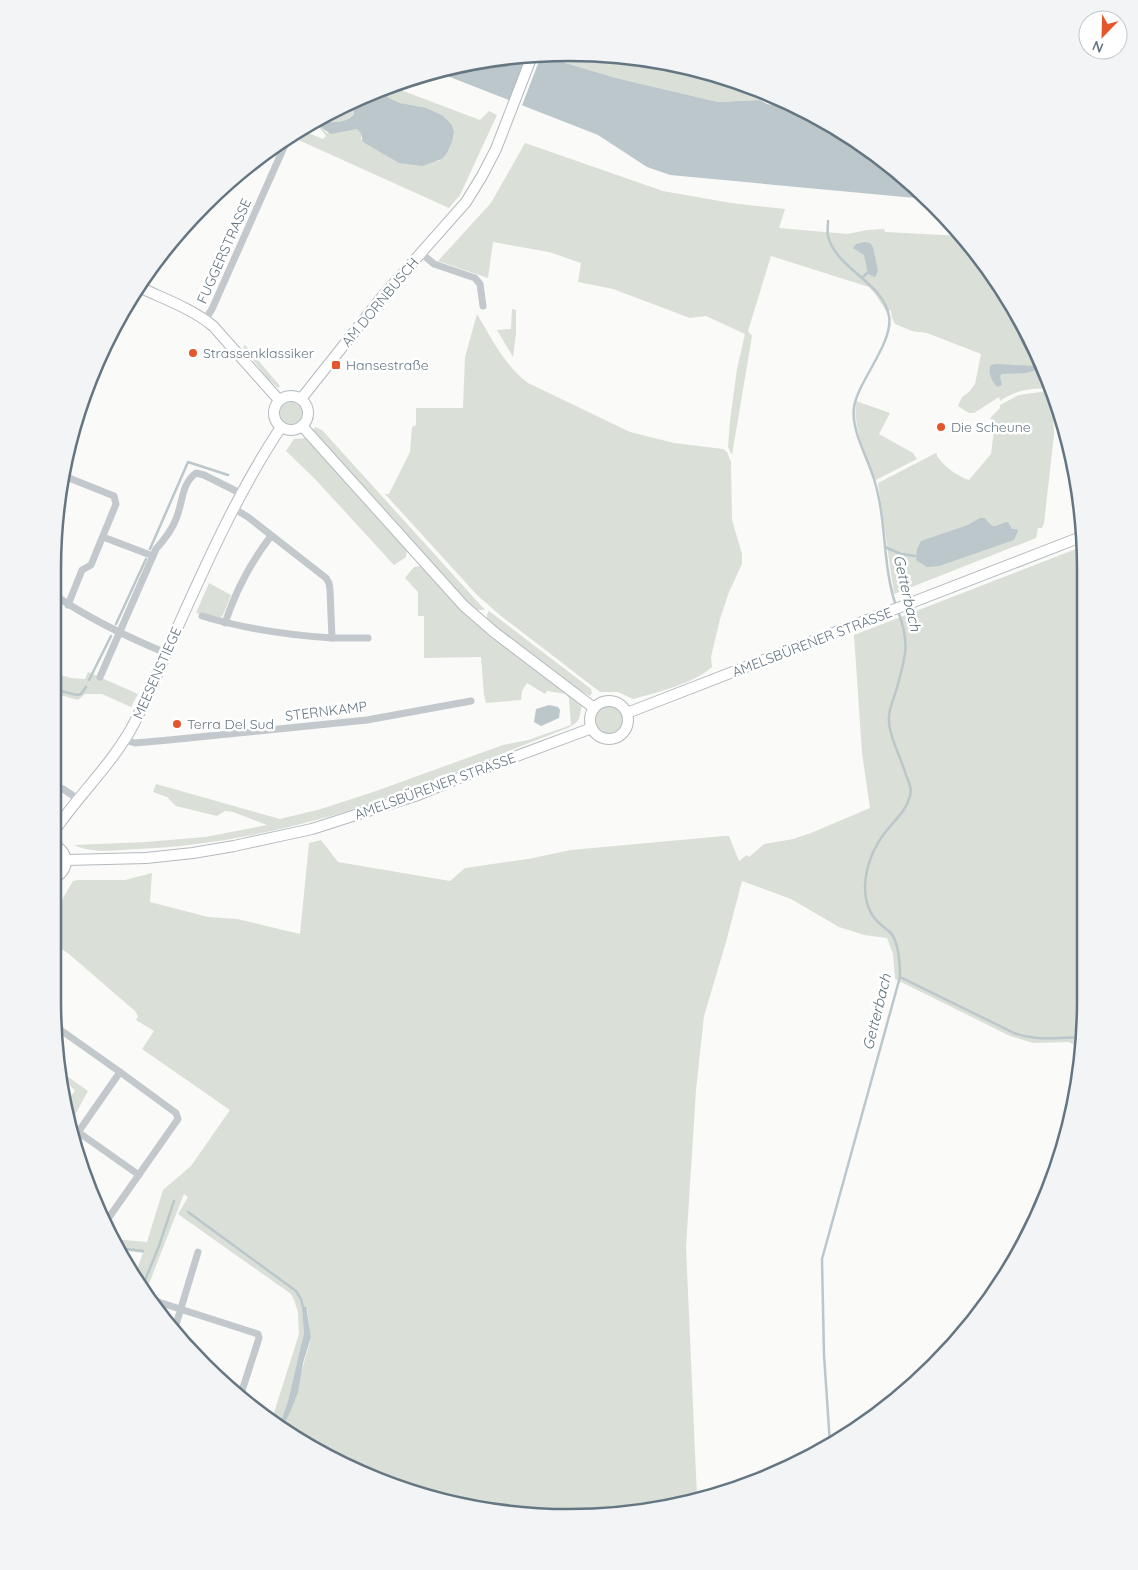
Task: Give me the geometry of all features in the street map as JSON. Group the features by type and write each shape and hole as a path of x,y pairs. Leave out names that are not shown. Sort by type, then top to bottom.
{"street":[{"name":"AM DORNBUSCH","path":"301,399 382,298 466,202 496,149 530,63"},
{"name":"FUGGERSTRASSE","path":"205,320 283,150"},
{"name":"AM DORNBUSCH","path":"421,254 434,264 476,278 480,284 484,306"},
{"path":"145,290 186,308 213,326 279,400"},
{"path":"292,395 301,399 308,410 307,419 302,426 293,430 281,428 276,423 273,413 276,404 279,400 292,395"},
{"path":"302,426 464,606 494,632 594,708"},
{"name":"MEESENSTIEGE","path":"61,822 78,799 109,764 125,740 139,714 240,493 281,428"},
{"path":"100,677 153,556 176,520 189,478 196,473 204,475 240,493"},
{"path":"68,605 82,570 91,565 116,504 114,496 70,479"},
{"path":"233,508 248,517 330,583 332,638"},
{"path":"226,623 243,576 271,536"},
{"path":"103,537 153,556"},
{"name":"AMELSBÜRENER STRASSE","path":"627,713 1076,539"},
{"path":"61,600 120,633 166,654"},
{"path":"202,616 275,633 332,638 368,638"},
{"name":"STERNKAMP","path":"125,740 131,742 150,742 367,720 471,701"},
{"path":"612,701 624,708 627,713 627,727 617,737 603,738 592,728 590,717 594,708 600,703 612,701"},
{"name":"AMELSBÜRENER STRASSE","path":"66,860 137,859 193,853 312,829 418,795 592,728"},
{"path":"61,787 78,799"},
{"path":"61,850 66,860 61,872"},
{"path":"62,1031 178,1116 177,1121 110,1216"},
{"path":"79,1131 120,1072"},
{"path":"79,1133 139,1175"},
{"path":"176,1323 198,1252"},
{"path":"161,1303 258,1334 242,1390"}],"shaded area":[{"path":"560,61 602,62 668,71 732,88 765,101 718,102 616,78"},
{"path":"560,61 616,78 718,102 760,100 823,129 878,166 915,198 670,175 647,167 598,135 448,76 503,66"},
{"path":"401,90 480,120 489,111 497,115 460,195 449,208 298,140 309,133 323,139 326,136 320,126 327,133 357,129 361,134 361,139 405,164 439,161 449,148 454,133 442,115 386,96"},
{"path":"386,96 400,103 426,108 442,115 452,125 454,133 452,142 442,159 422,166 399,163 363,142 361,134 357,129 331,134 320,127 329,122 339,122 347,119 354,114 353,110"},
{"path":"353,110 354,114 350,118 342,121 329,122"},
{"path":"525,143 663,191 731,203 785,209 779,228 848,234 884,229 885,232 952,235 972,260 1009,315 1043,388 1025,390 1012,394 1000,401 999,397 974,413 969,413 958,406 962,397 975,384 981,354 927,333 912,331 895,324 891,311 889,310 888,314 869,287 771,256 748,331 752,336 732,455 728,447 730,421 737,369 745,334 706,316 690,318 613,289 578,282 581,263 549,252 493,242 488,278 438,261 491,203"},
{"path":"870,243 873,247 878,271 875,277 868,274 864,255 853,248 856,244"},
{"path":"512,309 516,310 516,334 513,357 497,330 511,329"},
{"path":"477,314 512,369 528,383 630,432 674,443 723,449 727,452 731,462 732,520 742,554 742,564 729,592 720,619 711,657 712,667 704,673 675,687 633,699 618,692 600,692 501,616 477,595 385,494 389,494 410,452 412,427 416,425 416,408 463,408 465,357"},
{"path":"245,345 280,386 278,388 267,378 243,347"},
{"path":"991,365 1034,366 1036,370 1026,373 1002,374 1000,376 1002,385 997,387 990,374"},
{"path":"1044,391 1053,418 1054,435 1044,523 1042,528 1038,528 1036,538 894,594 878,483 936,453 950,470 969,480 991,454 995,423 990,418 1000,408 1000,405 1019,395"},
{"path":"856,401 890,413 879,434 913,453 917,459 876,480 864,452 858,431"},
{"path":"287,402 295,402 302,409 302,417 295,424 287,424 280,417 280,409"},
{"path":"315,427 322,430 485,610 476,610 467,602 318,437 313,430"},
{"path":"305,438 407,549 406,557 394,565 315,479 286,451 294,439"},
{"path":"980,518 985,518 993,526 1008,522 1012,529 1017,529 1018,531 1014,540 939,566 927,567 916,560 917,549 921,541 968,525"},
{"path":"1076,549 1077,1001 1075,1045 1069,1042 1033,1043 1010,1036 895,979 893,954 887,938 864,935 839,927 791,899 742,881 704,1016 696,1090 686,1247 697,1492 668,1499 602,1508 536,1508 470,1499 438,1491 406,1482 344,1456 315,1441 285,1422 289,1415 311,1338 307,1309 302,1309 304,1333 288,1401 281,1419 274,1414 299,1334 298,1312 291,1294 178,1214 188,1197 184,1194 148,1285 138,1268 143,1253 127,1251 121,1240 147,1242 163,1190 191,1166 230,1110 142,1049 154,1031 136,1020 138,1016 135,1011 61,948 61,901 73,881 125,880 152,873 150,902 208,917 237,919 300,934 309,843 321,840 338,862 450,881 465,868 528,859 571,850 724,836 729,836 739,861 747,855 749,857 764,844 793,839 811,833 870,808 862,753 854,635"},
{"path":"422,566 582,706 576,723 568,728 399,794 303,824 237,838 170,847 105,851 89,850 74,845 205,837 267,825 233,812 225,811 217,816 176,806 167,797 153,792 156,784 280,819 321,809 503,745 528,740 571,725 569,698 565,694 547,691 545,694 527,683 522,691 521,700 486,703 481,657 424,658 424,616 418,616 418,592 405,578 414,567"},
{"path":"209,583 231,595 223,615 219,619 196,613"},
{"path":"489,611 591,689 592,693 590,696 576,688 487,620"},
{"path":"88,672 138,694 131,707 102,694 85,694 78,700 61,695 61,675 85,679"},
{"path":"549,705 558,707 560,710 559,718 541,726 534,722 536,709"},
{"path":"610,706 620,710 624,720 620,730 610,734 600,730 596,720 600,710"},
{"path":"67,1076 88,1091 75,1115 70,1096 75,1091 69,1084"},
{"path":"306,1306 311,1337 303,1363 298,1392 285,1422 281,1419 288,1401 304,1333 302,1309"}],"pier":[{"path":"539,62 521,108 510,103 524,63"}],"waterway":[{"name":"Getterbach","path":"828,221 828,234 833,248 840,258 878,294 885,304 889,316 886,338 857,397 854,416 857,434 871,470 878,495 888,575 896,606"},
{"name":"Getterbach","path":"862,278 867,273"},
{"path":"150,549 188,462 228,475"},
{"path":"885,547 901,554 915,556"},
{"path":"116,624 146,559"},
{"name":"Getterbach","path":"830,1437 824,1355 822,1259 900,977 896,943 891,933 870,911 865,886 869,863 875,849 882,836 903,810 911,793 889,724 890,711 905,651 904,633 898,611"},
{"path":"89,680 111,636"},
{"path":"61,691 77,695 81,694 86,687"},
{"path":"900,977 1022,1036 1039,1038 1076,1037"},
{"path":"145,1280 174,1201"},
{"path":"188,1212 296,1291 301,1299 304,1311"},
{"path":"126,1249 143,1251"}],"place":[{"name":"Strassenklassiker","path":"193,353"},
{"name":"Hansestraße","path":"336,365"},
{"name":"Die Scheune","path":"941,427"},
{"name":"Terra Del Sud","path":"177,724"}]}
